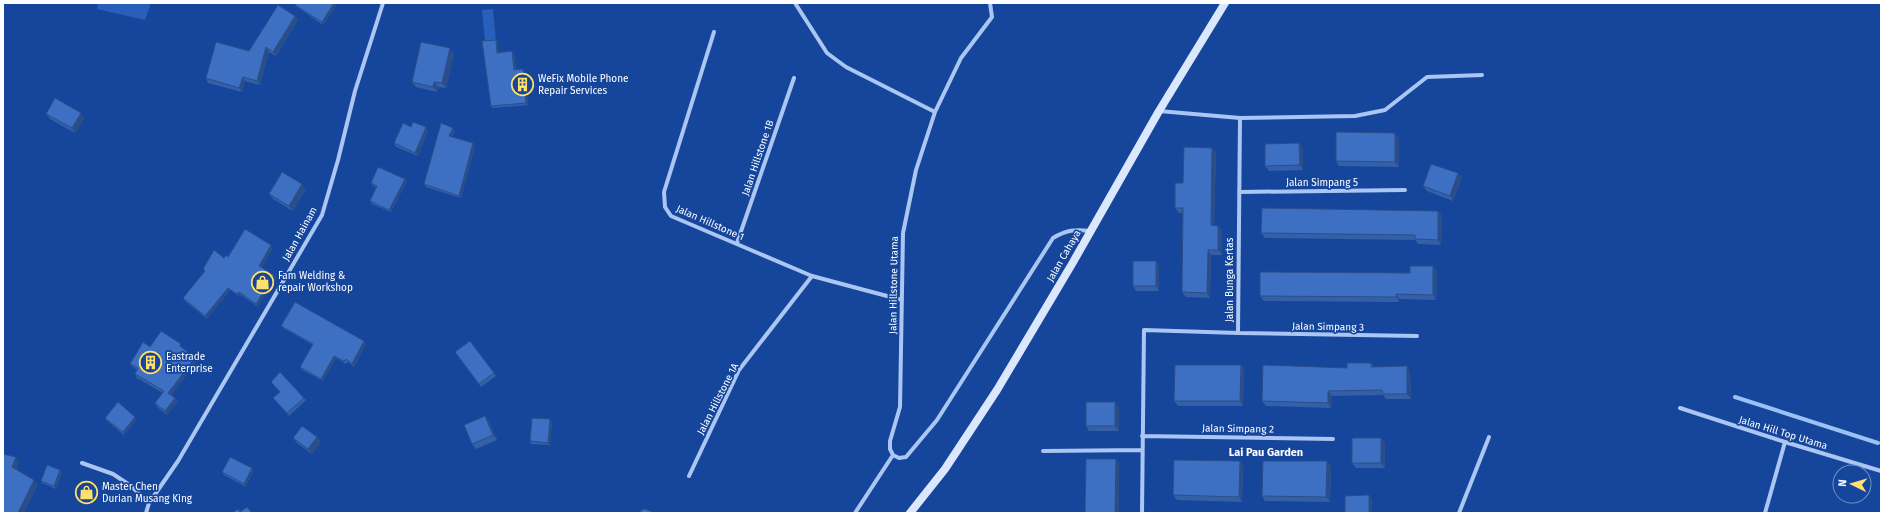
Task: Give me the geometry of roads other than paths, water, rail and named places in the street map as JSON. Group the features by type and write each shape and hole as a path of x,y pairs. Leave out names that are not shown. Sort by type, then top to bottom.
{"street":[{"name":"Jalan Hainam","path":"146,513 149,503 178,461 322,215 338,160 355,91 383,3"},
{"path":"795,3 827,53 846,67 936,112"},
{"name":"Jalan Hillstone Utama","path":"894,455 890,449 890,441 900,407 903,233 916,170 936,112 961,58 992,17 990,3"},
{"name":"Jalan Cahaya","path":"910,513 945,469 973,428 1224,3"},
{"name":"Jalan Hillstone 1","path":"714,32 664,192 665,207 671,216 812,276 902,300"},
{"path":"1159,111 1240,118 1354,116 1385,110 1427,77 1482,75"},
{"name":"Jalan Hillstone 1B","path":"737,243 794,78"},
{"name":"Jalan Bunga Kertas","path":"1142,513 1144,330 1238,333 1240,118"},
{"name":"Jalan Simpang 5","path":"1239,192 1405,190"},
{"path":"855,513 894,455 899,458 906,457 937,420 1053,238 1065,231 1076,229 1090,231"},
{"name":"Jalan Hillstone 1A","path":"689,476 739,370 812,276"},
{"name":"Jalan Simpang 3","path":"1238,333 1417,336"},
{"name":"Jalan Hill Top Utama","path":"1680,408 1785,442 1881,470"},
{"name":"Jalan Simpang 2","path":"1142,436 1333,439"},
{"path":"1459,513 1489,437"},
{"path":"1765,513 1785,442"},
{"path":"1043,451 1142,450"},
{"path":"82,463 113,474 131,486 149,503"}],"waterway":[{"path":"1735,397 1878,443"}],"place":[{"name":"WeFix Mobile Phone Repair Services","path":"522,85"},
{"name":"Fam Welding & repair Workshop","path":"263,282"},
{"name":"Eastrade Enterprise","path":"151,363"},
{"name":"Master Chen Durian Musang King","path":"86,493"}],"district":[{"name":"Lai Pau Garden","path":"1266,452"}]}
